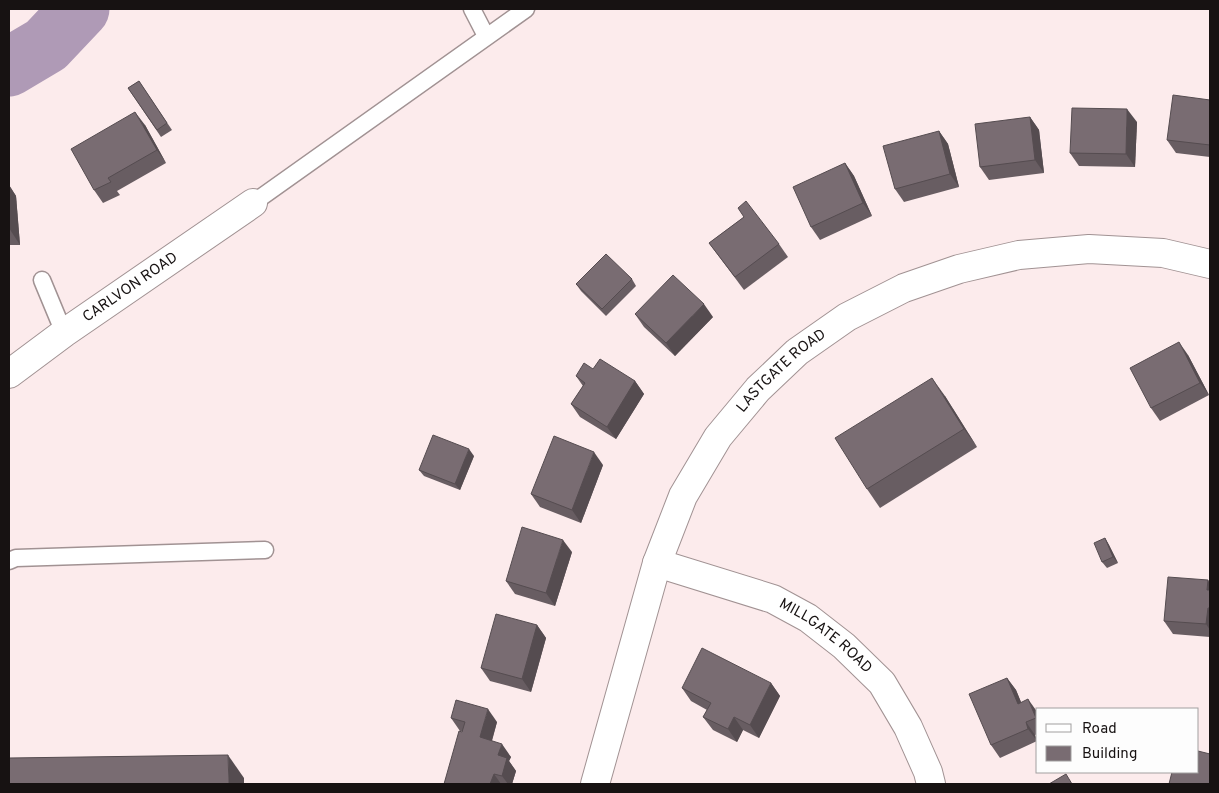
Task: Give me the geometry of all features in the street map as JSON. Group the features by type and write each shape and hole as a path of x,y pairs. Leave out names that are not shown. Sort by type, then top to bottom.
{"street":[{"name":"CARLVON ROAD","path":"9,374 64,333 253,203"},
{"name":"LASTGATE ROAD","path":"595,784 658,563 683,496 718,437 758,389 790,358 846,317 904,288 959,269 1019,255 1089,249 1163,252 1210,264"},
{"name":"MILLGATE ROAD","path":"658,563 773,599 808,618 844,646 882,683 908,727 928,772 931,784"}],"lane":[{"path":"472,9 486,36"},
{"path":"253,203 526,9"},
{"path":"42,280 64,333"},
{"path":"9,561 16,558 265,550"}],"building":[{"path":"139,81 167,123 157,130 128,88"},
{"path":"1173,95 1210,100 1210,145 1167,140"},
{"path":"1072,108 1127,109 1126,154 1070,153"},
{"path":"135,112 157,150 108,178 111,182 94,190 71,149"},
{"path":"1030,117 1035,160 980,167 975,124"},
{"path":"939,131 950,174 895,189 883,146"},
{"path":"845,163 863,203 811,227 793,187"},
{"path":"746,201 779,244 735,277 709,243 744,217 738,208"},
{"path":"606,254 632,279 602,309 576,284"},
{"path":"673,275 704,304 666,343 635,314"},
{"path":"1179,342 1200,383 1151,408 1130,368"},
{"path":"600,359 635,381 607,427 571,404 585,383 576,376 584,363 593,369"},
{"path":"932,378 964,429 867,489 835,438"},
{"path":"433,435 469,449 455,484 419,470"},
{"path":"554,436 594,452 572,510 531,494"},
{"path":"522,527 563,540 546,593 506,581"},
{"path":"1105,538 1113,557 1102,562 1094,543"},
{"path":"1168,577 1208,580 1207,590 1210,590 1210,608 1208,608 1206,624 1164,621"},
{"path":"496,614 537,625 522,679 481,668"},
{"path":"702,648 771,683 750,725 734,717 728,729 703,717 711,703 682,688"},
{"path":"1007,678 1018,704 1028,699 1036,718 1026,722 1028,729 991,745 969,694"},
{"path":"456,700 488,709 480,737 502,744 498,755 507,758 502,776 494,774 490,784 444,784 459,731 462,732 465,722 451,718"},
{"path":"1199,751 1210,754 1210,784 1169,784 1172,773 1199,773"},
{"path":"228,755 229,784 9,784 9,758"},
{"path":"1066,774 1072,784 1049,784"}],"waterway":[{"path":"9,67 46,45 80,9"}]}
